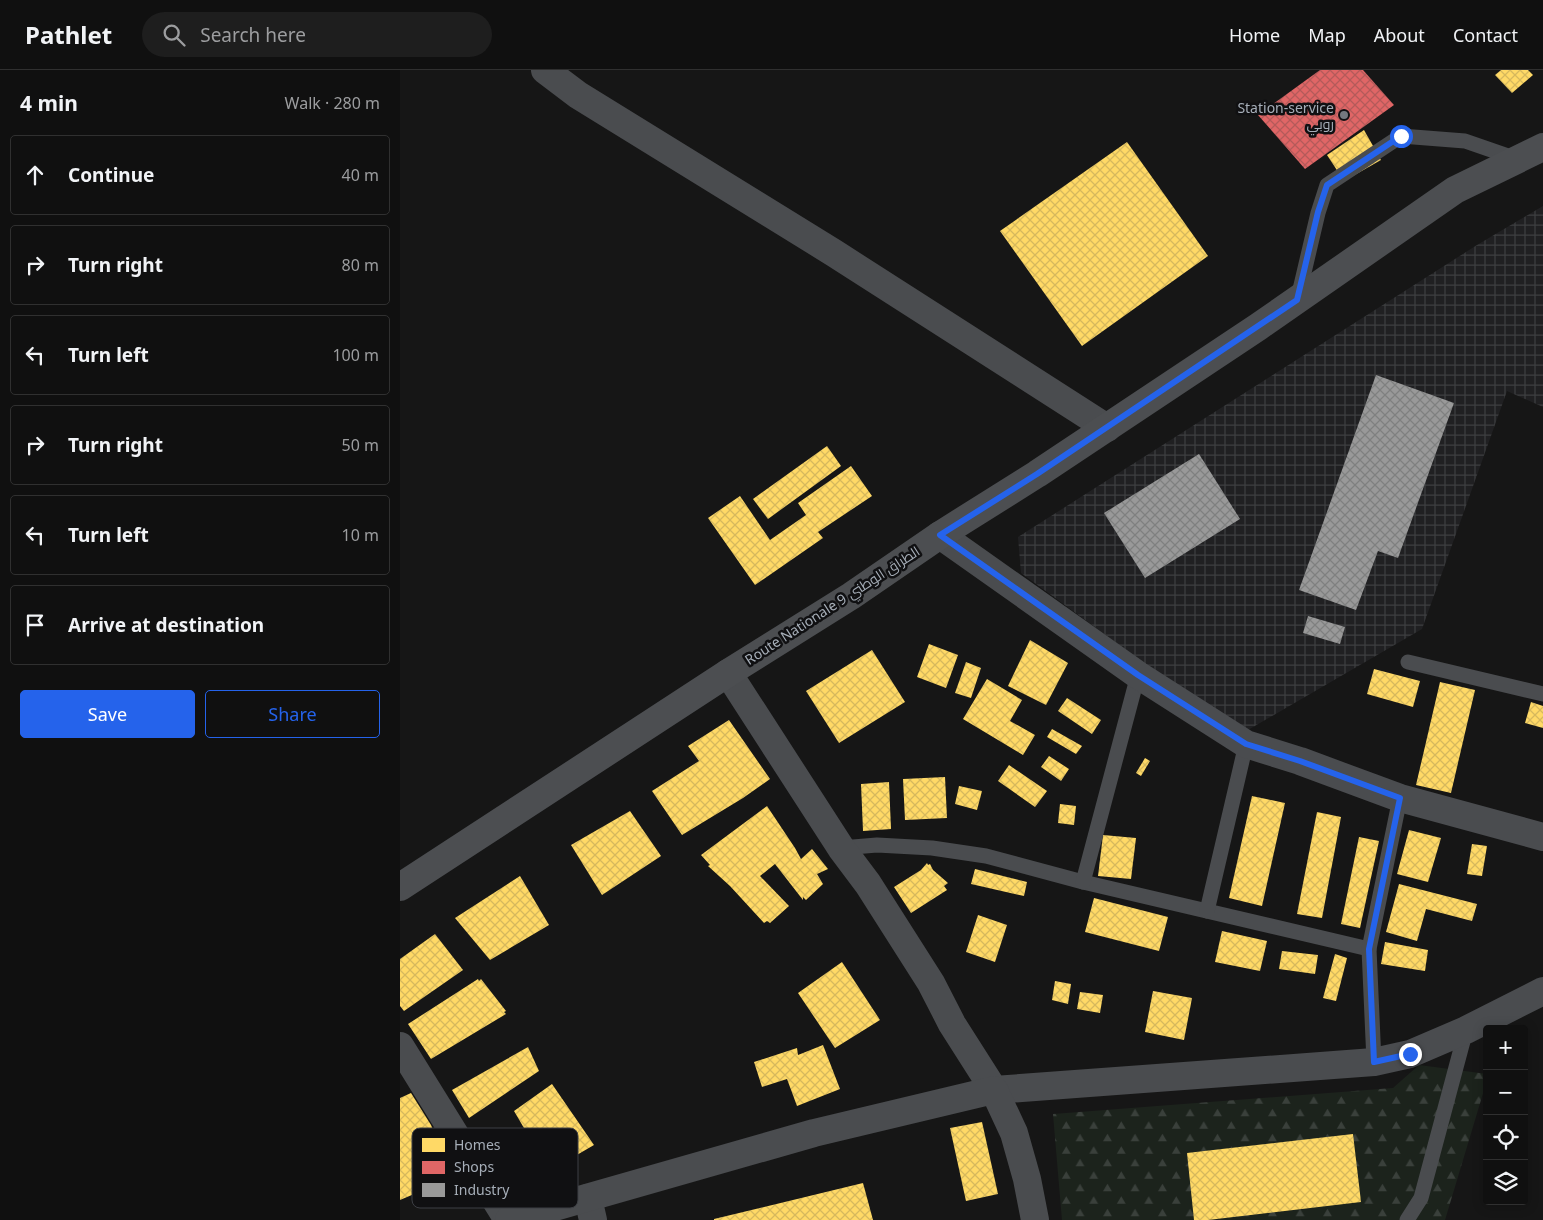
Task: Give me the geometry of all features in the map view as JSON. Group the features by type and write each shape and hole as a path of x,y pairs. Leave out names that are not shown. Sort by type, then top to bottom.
{"main road":[{"name":"Route Nationale الطراق الوطني 9","path":"400,887 728,672 851,596 940,535 1107,428 1297,300 1455,190 1543,147"}],"street":[{"path":"545,70 578,95 834,253 1107,428"},
{"path":"940,535 1138,675 1246,744 1300,761 1400,798 1543,837"},
{"path":"728,672 840,848 868,884 931,983 952,1024 994,1090 1014,1132 1028,1180 1034,1220"},
{"path":"501,1208 509,1220 590,1209 814,1133 994,1090 1374,1062 1410,1054 1466,1030 1543,991"},
{"path":"400,1046 451,1128"}],"lane":[{"path":"1297,300 1318,212 1327,185 1401,136 1465,141 1517,160"},
{"path":"1408,662 1543,694"},
{"path":"1083,882 1138,675"},
{"path":"1207,911 1246,744"},
{"path":"1374,1062 1369,949 1400,798"},
{"path":"840,848 877,845 932,848 986,856 1083,882 1369,949"},
{"path":"1408,1220 1421,1198 1466,1030"}],"shaded area":[{"path":"1543,206 1543,407 1507,391 1422,629 1241,734 1021,573 1018,537 1477,245"}],"green space":[{"path":"1419,1065 1483,1073 1483,1093 1445,1220 1062,1220 1053,1114 1393,1088"}],"building: Homes":[{"path":"1501,70 1528,70 1533,75 1512,93 1495,75"},
{"path":"1364,130 1381,160 1344,181 1327,155"},
{"path":"1127,142 1208,256 1082,346 1000,231"},
{"path":"827,446 841,466 768,519 753,499"},
{"path":"851,466 872,496 818,532 823,538 755,585 708,518 740,496 770,540 806,515 798,503"},
{"path":"1030,640 1068,663 1046,705 1008,686"},
{"path":"929,644 958,655 946,688 917,677"},
{"path":"872,650 905,702 839,743 806,691"},
{"path":"966,662 981,668 971,698 955,693"},
{"path":"1374,669 1420,681 1413,707 1367,694"},
{"path":"987,679 1022,700 1010,721 1035,735 1023,755 963,719"},
{"path":"1440,682 1475,690 1451,793 1416,785"},
{"path":"1067,698 1101,720 1092,734 1058,711"},
{"path":"1531,702 1543,706 1543,728 1525,723"},
{"path":"729,720 770,779 743,798 682,835 652,791 699,761 688,746"},
{"path":"1052,729 1082,746 1076,754 1047,737"},
{"path":"1049,756 1069,769 1061,781 1041,767"},
{"path":"1145,758 1150,761 1141,776 1136,773"},
{"path":"1009,765 1047,791 1035,807 998,781"},
{"path":"945,777 947,818 905,820 903,779"},
{"path":"889,782 891,829 863,831 861,784"},
{"path":"959,786 982,791 977,810 955,804"},
{"path":"1252,796 1285,803 1262,906 1229,898"},
{"path":"1060,804 1076,806 1074,825 1058,823"},
{"path":"767,806 801,859 812,849 828,869 817,874 823,884 806,900 803,897 803,900 775,864 760,876 789,906 770,923 767,921 764,923 730,886 708,866 710,865 701,855"},
{"path":"630,811 661,856 602,895 571,845"},
{"path":"1317,812 1341,817 1322,918 1297,914"},
{"path":"1409,830 1441,838 1428,882 1397,874"},
{"path":"1103,835 1136,838 1131,879 1098,876"},
{"path":"1359,837 1379,841 1360,928 1341,924"},
{"path":"1472,844 1487,846 1482,876 1467,874"},
{"path":"927,863 948,883 944,886 947,890 911,913 894,887 921,870"},
{"path":"975,869 1027,882 1024,896 971,884"},
{"path":"520,876 549,925 490,960 455,918"},
{"path":"1399,884 1477,904 1472,921 1426,909 1417,941 1386,932"},
{"path":"1094,898 1168,917 1159,951 1085,932"},
{"path":"978,915 1007,925 995,962 966,952"},
{"path":"1222,931 1267,941 1260,971 1215,962"},
{"path":"435,934 463,970 404,1011 400,1006 400,959"},
{"path":"1385,942 1428,950 1425,971 1381,964"},
{"path":"1282,951 1318,955 1315,974 1279,969"},
{"path":"1335,954 1347,958 1336,1001 1323,998"},
{"path":"842,962 880,1020 835,1048 798,993"},
{"path":"478,979 479,981 481,979 506,1011 504,1012 506,1014 431,1059 408,1024"},
{"path":"1055,981 1071,984 1068,1004 1052,1000"},
{"path":"1153,991 1192,998 1184,1040 1145,1032"},
{"path":"1080,992 1103,995 1100,1013 1077,1009"},
{"path":"823,1045 840,1089 797,1106 787,1079 762,1087 754,1062 797,1048 798,1055"},
{"path":"528,1047 539,1071 469,1118 452,1090"},
{"path":"552,1084 594,1145 578,1154 578,1128 524,1128 514,1111"},
{"path":"411,1093 432,1128 412,1128 412,1195 400,1200 400,1098"},
{"path":"982,1122 998,1194 966,1201 950,1128"},
{"path":"1353,1134 1361,1202 1208,1220 1194,1220 1187,1153"},
{"path":"863,1183 873,1220 714,1220 714,1219"}],"building: Shops":[{"path":"1320,70 1363,70 1394,105 1305,169 1258,115"}],"building: Industry":[{"path":"1376,375 1454,403 1398,558 1378,551 1356,610 1299,590"},
{"path":"1199,454 1240,519 1145,578 1104,513"},
{"path":"1308,616 1345,627 1340,644 1303,633"}],"place":[{"name":"Station-service روبي","path":"1344,115"}],"route":[{"path":"1401,136 1327,185 1318,212 1297,300 1037,474 940,535 1138,675 1246,744 1300,761 1400,798 1369,949 1374,1062 1410,1054"}]}
